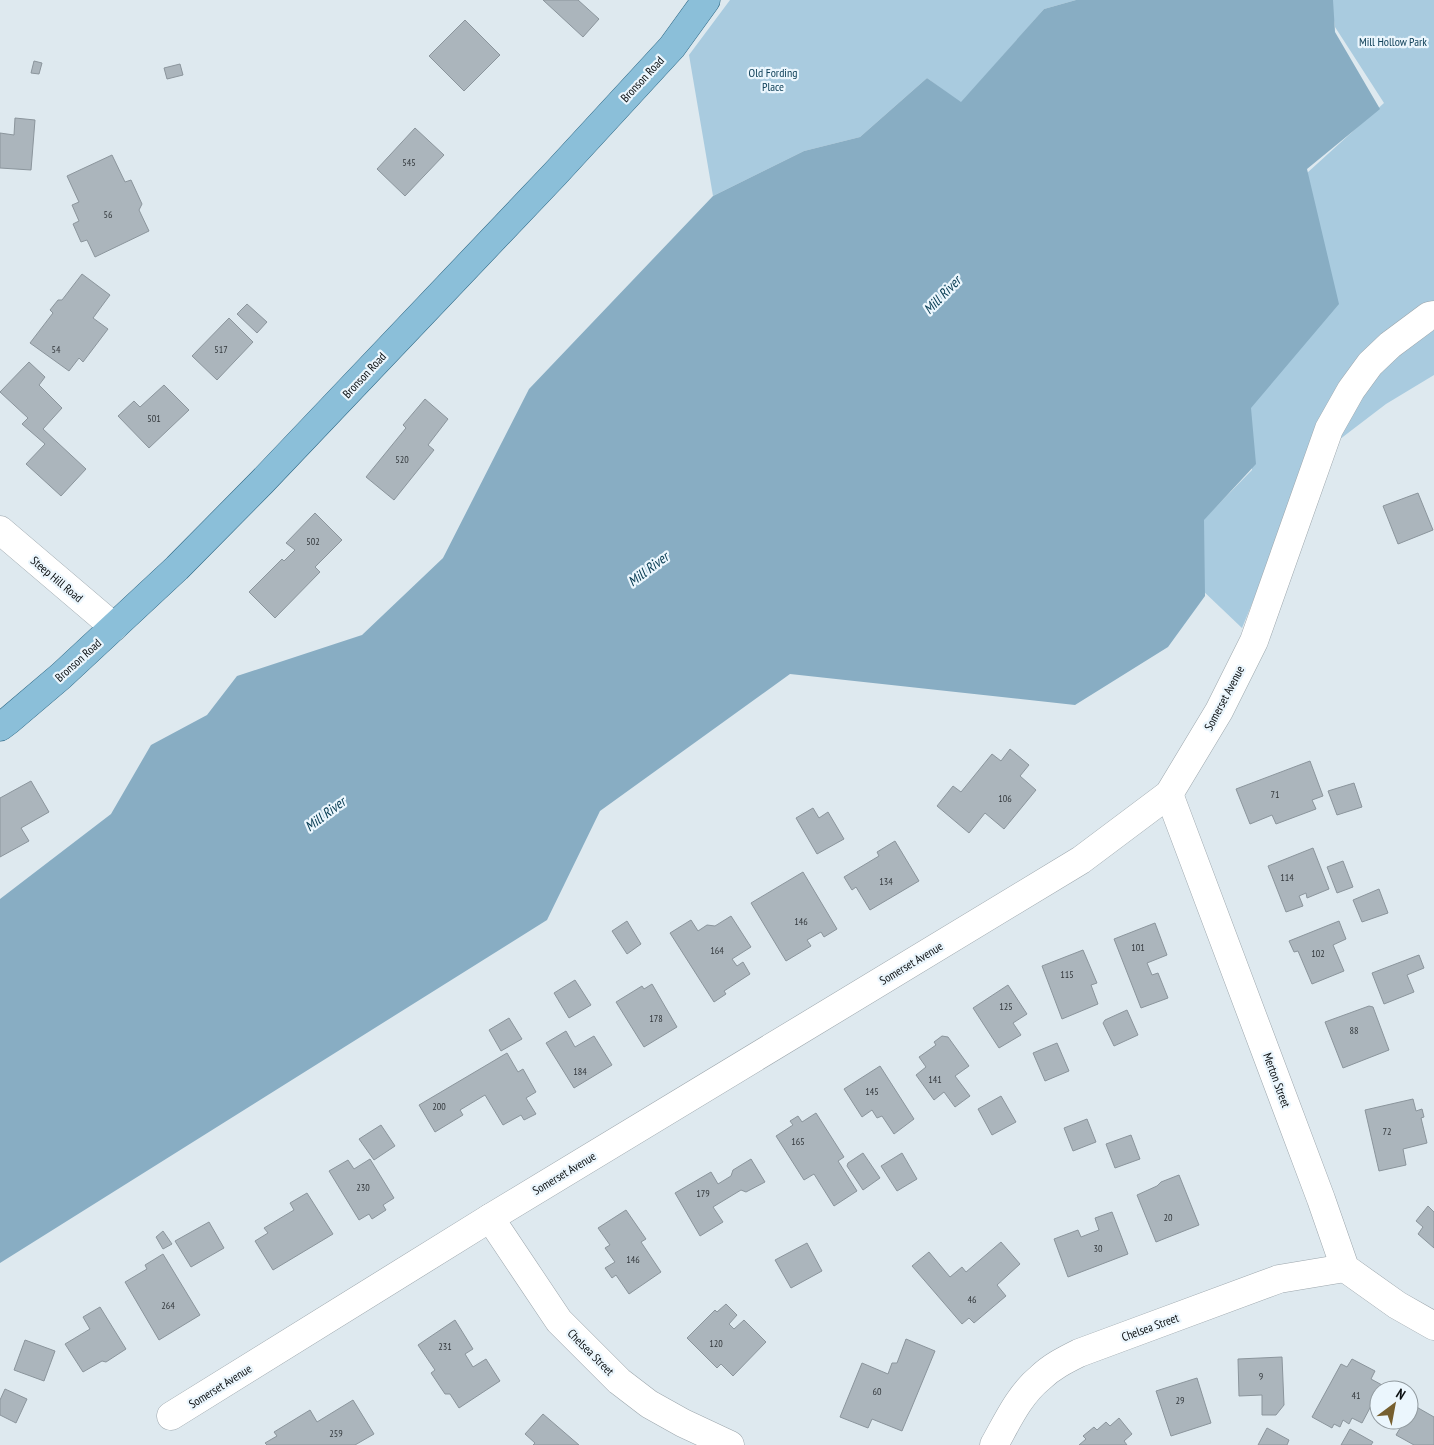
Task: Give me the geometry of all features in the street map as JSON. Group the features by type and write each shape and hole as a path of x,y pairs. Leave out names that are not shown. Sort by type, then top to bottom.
{"main road":[{"name":"Bronson Road","path":"0,726 8,722 53,683 114,627 177,568 262,482 555,174 672,47 706,0"}],"street":[{"name":"Somerset Avenue","path":"171,1416 490,1218 1081,860 1169,794 1218,711 1254,641 1329,429 1351,390 1370,364 1390,345 1429,316 1434,315"},
{"name":"Steep Hill Road","path":"0,530 114,627"},
{"name":"Merton Street","path":"1169,794 1315,1180 1345,1268"},
{"name":"Chelsea Street","path":"490,1218 559,1321 620,1381 649,1404 683,1423 730,1445"},
{"name":"Chelsea Street","path":"994,1445 1019,1402 1038,1379 1058,1364 1079,1353 1279,1279 1345,1268"},
{"path":"1345,1268 1397,1305 1434,1326"}],"green space":[{"name":"Old Fording Place","path":"730,0 1076,0 1044,9 961,103 927,78 860,137 804,151 713,196 689,55"},
{"name":"Mill Hollow Park","path":"1331,0 1434,0 1434,375 1386,404 1310,462 1242,628 1200,588 1203,520 1252,470 1250,403 1307,173 1384,103 1335,27"}],"water":[{"name":"Mill River","path":"1076,0 1333,0 1335,32 1380,109 1307,169 1339,304 1251,408 1256,464 1204,520 1205,596 1168,647 1075,705 790,674 600,811 547,920 0,1263 0,899 111,814 151,745 207,715 237,676 362,635 443,558 529,389 713,196 804,151 860,137 927,78 961,102 1044,9"}],"building":[{"path":"543,0 578,0 599,19 583,37"},
{"path":"465,20 500,55 464,91 429,56"},
{"path":"34,61 42,63 39,74 31,73"},
{"path":"180,64 183,75 167,79 164,68"},
{"path":"15,118 35,120 31,170 0,168 0,133 14,135"},
{"path":"415,128 444,155 405,196 377,169"},
{"path":"112,155 125,182 131,180 142,204 139,210 149,231 95,257 87,240 81,242 73,224 79,221 72,205 79,202 67,176"},
{"path":"82,274 110,295 93,318 108,329 83,362 79,358 69,371 30,343 53,313 50,310 58,300 62,300"},
{"path":"247,304 267,322 257,333 237,314"},
{"path":"229,318 253,342 217,380 192,356"},
{"path":"29,362 45,377 39,385 62,408 43,429 86,469 61,496 26,464 45,444 22,424 28,418 0,392"},
{"path":"164,385 189,410 149,448 118,416 134,401 140,407"},
{"path":"425,399 448,419 428,445 434,450 394,500 366,477 406,428 403,425"},
{"path":"1418,493 1433,530 1398,544 1383,506"},
{"path":"315,513 342,540 315,567 320,572 275,618 249,592 282,559 284,561 295,550 286,543"},
{"path":"1010,749 1029,765 1020,776 1036,790 1004,829 985,813 969,833 937,806 953,786 961,792 992,754 1001,761"},
{"path":"1310,761 1323,796 1312,800 1316,809 1276,824 1272,815 1250,824 1236,789"},
{"path":"31,781 49,812 21,828 29,841 0,857 0,798"},
{"path":"1354,783 1362,807 1337,815 1328,791"},
{"path":"813,808 819,818 828,812 844,839 817,854 796,818"},
{"path":"895,841 919,881 870,910 856,887 852,890 844,877 879,856 877,852"},
{"path":"1313,848 1329,889 1307,898 1306,893 1299,896 1303,906 1286,912 1268,866"},
{"path":"1343,861 1353,887 1337,893 1327,867"},
{"path":"803,872 837,929 824,937 821,932 807,940 811,946 786,961 751,903"},
{"path":"1379,889 1388,913 1362,922 1353,900"},
{"path":"731,916 751,947 732,959 737,966 743,962 750,974 724,991 726,994 714,1002 670,933 691,920 698,931 707,925 715,926"},
{"path":"627,921 641,944 627,954 612,931"},
{"path":"1339,921 1346,939 1333,945 1344,971 1312,984 1298,951 1294,952 1289,941"},
{"path":"1155,923 1167,955 1147,963 1152,975 1158,973 1168,998 1141,1008 1114,939"},
{"path":"1083,950 1097,983 1091,985 1098,1004 1062,1019 1042,966"},
{"path":"1419,955 1424,968 1407,975 1414,992 1384,1004 1372,973"},
{"path":"575,980 591,1005 569,1018 554,993"},
{"path":"652,984 677,1027 644,1047 616,1002 642,986 644,989"},
{"path":"1008,985 1027,1014 1013,1023 1021,1035 999,1048 973,1008"},
{"path":"1369,1006 1373,1007 1389,1050 1343,1068 1325,1022"},
{"path":"1127,1010 1138,1035 1114,1046 1103,1023 1105,1020"},
{"path":"509,1018 522,1039 501,1051 489,1030"},
{"path":"566,1031 575,1047 594,1036 612,1065 574,1088 546,1043"},
{"path":"942,1036 948,1037 969,1066 955,1076 970,1096 955,1107 944,1092 934,1100 916,1075 926,1067 919,1057 936,1045 934,1042"},
{"path":"1057,1043 1069,1071 1045,1081 1033,1053"},
{"path":"507,1053 518,1072 523,1069 536,1092 526,1098 536,1114 524,1120 521,1115 503,1125 485,1095 460,1110 463,1115 435,1132 419,1105"},
{"path":"880,1066 914,1119 894,1134 882,1116 877,1118 872,1110 862,1117 844,1089"},
{"path":"1001,1096 1016,1122 992,1135 978,1109"},
{"path":"1413,1099 1416,1111 1422,1109 1424,1117 1421,1118 1427,1143 1403,1149 1406,1165 1379,1171 1365,1110"},
{"path":"816,1113 844,1157 838,1161 857,1191 834,1206 814,1174 804,1180 776,1136 793,1125 790,1121 798,1116 802,1122"},
{"path":"1087,1119 1096,1142 1073,1151 1064,1128"},
{"path":"381,1125 395,1146 374,1160 359,1139"},
{"path":"1131,1135 1140,1159 1115,1168 1106,1144"},
{"path":"863,1153 880,1178 863,1190 847,1166 848,1163"},
{"path":"902,1153 917,1179 897,1191 881,1166"},
{"path":"370,1159 394,1198 383,1205 386,1210 372,1219 369,1214 359,1220 329,1171 348,1160 354,1169"},
{"path":"751,1159 765,1182 746,1192 741,1190 713,1207 723,1222 700,1236 675,1193 711,1172 718,1184 731,1176 733,1170"},
{"path":"1179,1175 1199,1225 1156,1242 1137,1195"},
{"path":"307,1193 333,1234 273,1270 255,1241 268,1233 264,1228 294,1210 290,1203"},
{"path":"1428,1206 1434,1212 1434,1248 1418,1234 1423,1227 1416,1221"},
{"path":"626,1210 646,1239 641,1242 661,1272 629,1294 616,1275 612,1278 605,1268 615,1262 605,1248 610,1245 598,1228"},
{"path":"1112,1212 1128,1254 1068,1277 1054,1239 1078,1230 1081,1237 1099,1230 1095,1218"},
{"path":"209,1222 224,1248 191,1267 175,1241"},
{"path":"163,1231 172,1244 163,1249 156,1237"},
{"path":"1001,1242 1020,1264 997,1285 1006,1296 974,1323 969,1318 962,1324 912,1266 929,1252 950,1277 962,1267 966,1272"},
{"path":"807,1243 822,1271 791,1288 775,1260"},
{"path":"163,1254 200,1315 159,1340 125,1282 147,1269 145,1265"},
{"path":"726,1304 737,1315 729,1324 734,1329 744,1320 766,1342 733,1376 721,1364 717,1368 687,1338 715,1310 717,1312"},
{"path":"100,1307 126,1349 106,1362 102,1361 83,1372 65,1344 90,1329 83,1317"},
{"path":"455,1320 473,1349 465,1354 473,1367 486,1359 500,1381 459,1408 450,1394 445,1394 431,1373 435,1370 418,1345"},
{"path":"906,1339 935,1351 902,1431 872,1419 868,1428 840,1417 862,1363 888,1374 892,1363 897,1363"},
{"path":"25,1340 55,1351 44,1381 14,1370"},
{"path":"1282,1357 1284,1405 1276,1415 1262,1415 1262,1395 1239,1396 1238,1359"},
{"path":"1352,1359 1375,1371 1371,1379 1373,1380 1369,1380 1369,1410 1362,1423 1352,1418 1349,1424 1343,1420 1340,1427 1334,1424 1332,1428 1312,1417 1341,1364 1347,1367"},
{"path":"1197,1378 1211,1423 1171,1436 1156,1391"},
{"path":"5,1389 27,1399 16,1423 0,1415 0,1400"},
{"path":"353,1400 374,1434 355,1445 267,1445 265,1443 277,1436 274,1432 310,1410 317,1422"},
{"path":"1419,1408 1434,1417 1434,1445 1414,1445 1396,1435 1399,1430 1419,1430"},
{"path":"543,1414 579,1445 533,1445 535,1443 525,1434"},
{"path":"1119,1418 1132,1434 1124,1441 1127,1445 1079,1445 1086,1439 1083,1436 1094,1427 1097,1430 1106,1422 1110,1426"},
{"path":"1267,1428 1289,1440 1287,1445 1258,1445"},
{"path":"1350,1429 1373,1442 1371,1445 1341,1445"}]}
